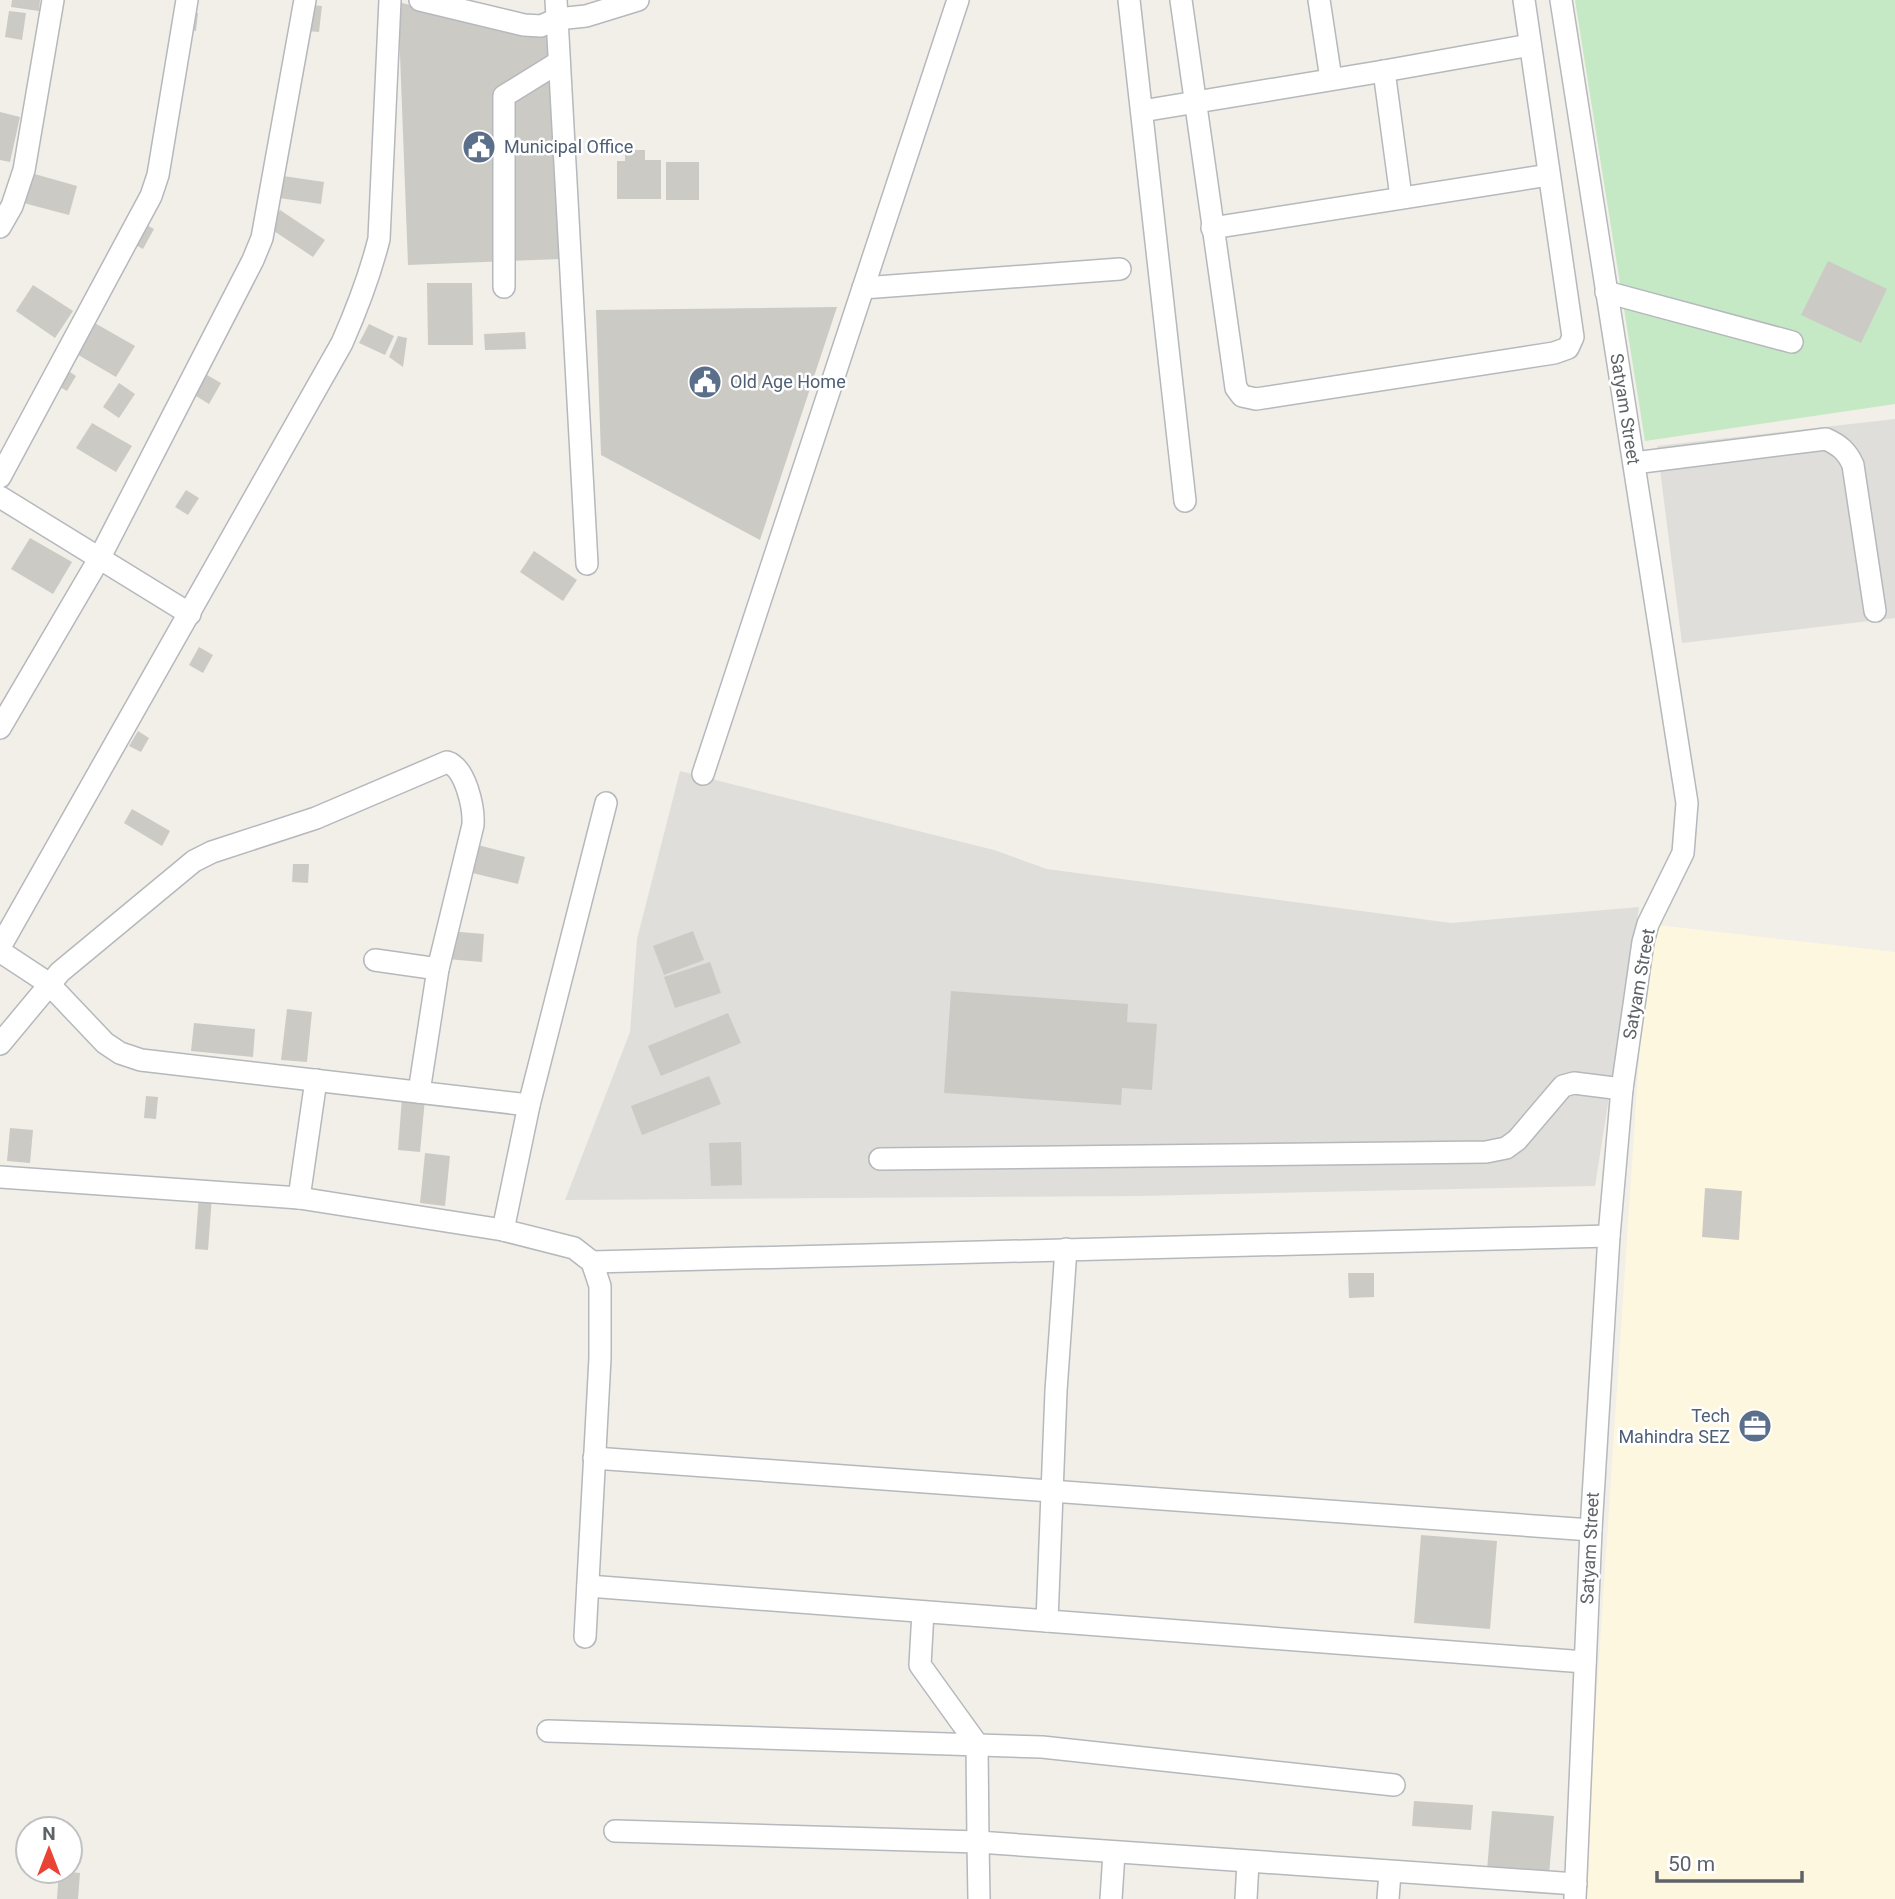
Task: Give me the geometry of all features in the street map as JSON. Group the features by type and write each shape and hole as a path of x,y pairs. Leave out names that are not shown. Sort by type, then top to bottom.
{"street":[{"path":"0,227 12,206 24,170 54,0"},
{"path":"0,477 151,196 158,175 187,0"},
{"path":"0,728 99,559 253,260 262,238 305,0"},
{"path":"390,0 379,239 373,264 342,343 0,948 48,983 105,1044 120,1053 141,1060 529,1105"},
{"path":"420,0 524,25 541,26 556,10"},
{"path":"556,10 586,16 638,0"},
{"path":"703,774 958,0"},
{"path":"1129,0 1185,502"},
{"path":"1181,0 1236,388 1242,396 1256,399 1568,348 1573,337 1524,0"},
{"path":"1319,0 1331,79"},
{"name":"Satyam Street","path":"1561,0 1687,803 1683,853 1648,923 1643,942 1622,1089 1609,1236 1591,1530 1576,1891"},
{"path":"556,10 587,564"},
{"path":"1142,111 1530,44"},
{"path":"504,287 504,96 559,62"},
{"path":"1384,71 1401,197"},
{"path":"1212,228 1549,175"},
{"path":"863,288 1120,269"},
{"path":"1606,292 1792,342"},
{"path":"1634,463 1826,439 1839,445 1848,454 1853,465 1875,611"},
{"path":"0,497 190,614"},
{"path":"0,1044 48,983 194,861 212,852 316,818 447,762 457,769 471,801 473,815 438,969 419,1091"},
{"path":"503,1230 529,1105 606,803"},
{"path":"375,960 438,969"},
{"path":"299,1198 316,1080"},
{"path":"880,1158 1486,1152 1506,1148 1517,1140 1563,1086 1574,1083 1622,1089"},
{"path":"0,1177 299,1198 503,1230 574,1248 592,1262 600,1286 600,1358 585,1637"},
{"path":"592,1262 1609,1236"},
{"path":"1046,1621 1066,1249"},
{"path":"594,1458 1591,1530"},
{"path":"588,1586 1585,1662"},
{"path":"923,1612 920,1665 977,1744 979,1899"},
{"path":"548,1731 1042,1747 1394,1784"},
{"path":"615,1831 978,1842 1390,1872 1576,1891"},
{"path":"1111,1899 1114,1853"},
{"path":"1246,1899 1248,1863"},
{"path":"1388,1899 1390,1872"}],"shaded area":[{"path":"1895,419 1895,618 1682,643 1657,446"},
{"path":"680,771 994,850 1047,869 1451,923 1639,907 1595,1186 1138,1196 565,1200 630,1032 637,939"},
{"name":"Tech Mahindra SEZ","path":"1648,924 1895,952 1895,1899 1583,1899"}],"green space":[{"path":"1575,0 1895,0 1895,404 1645,441"}],"building":[{"path":"12,0 40,0 39,11 11,7"},
{"name":"Municipal Office","path":"398,2 530,34 548,35 560,259 408,265"},
{"path":"312,5 322,6 319,32 308,31"},
{"path":"9,11 26,13 22,40 5,37"},
{"path":"189,12 198,13 196,31 187,30"},
{"path":"0,112 20,117 10,162 0,160"},
{"path":"625,150 645,150 645,160 661,160 661,199 617,199 617,161 625,161"},
{"path":"666,162 699,162 699,200 666,200"},
{"path":"24,171 77,186 69,215 16,201"},
{"path":"283,176 324,182 321,204 279,198"},
{"path":"280,210 325,240 313,257 268,227"},
{"path":"143,223 154,229 143,249 132,243"},
{"path":"1828,261 1887,289 1861,343 1801,315"},
{"path":"427,283 472,283 473,345 428,345"},
{"path":"33,285 73,311 55,338 16,311"},
{"name":"Old Age Home","path":"837,307 760,540 601,455 596,310"},
{"path":"93,322 135,346 116,377 75,353"},
{"path":"369,324 394,336 385,355 359,343"},
{"path":"525,332 526,349 485,350 484,334"},
{"path":"398,336 407,338 403,367 389,357"},
{"path":"64,368 76,376 67,391 55,384"},
{"path":"200,371 221,383 209,404 188,391"},
{"path":"119,383 135,394 119,418 103,407"},
{"path":"92,423 132,446 116,472 76,448"},
{"path":"186,490 199,498 188,515 175,507"},
{"path":"30,538 72,562 53,594 11,569"},
{"path":"534,551 577,580 563,601 520,572"},
{"path":"199,647 213,655 203,673 189,665"},
{"path":"138,731 149,738 141,752 129,746"},
{"path":"132,809 170,831 162,846 124,823"},
{"path":"470,843 525,857 518,884 464,871"},
{"path":"293,864 309,864 308,883 292,882"},
{"path":"449,931 484,934 482,962 447,959"},
{"path":"693,931 704,960 664,975 653,946"},
{"path":"710,962 721,993 675,1008 664,977"},
{"path":"951,991 1128,1004 1127,1022 1157,1024 1152,1090 1122,1088 1121,1105 944,1093"},
{"path":"287,1009 312,1012 307,1062 281,1060"},
{"path":"728,1013 741,1043 661,1076 648,1046"},
{"path":"194,1023 255,1029 253,1057 191,1051"},
{"path":"709,1076 721,1104 642,1135 631,1106"},
{"path":"146,1096 158,1097 156,1119 144,1118"},
{"path":"402,1097 425,1099 420,1152 398,1150"},
{"path":"10,1128 33,1130 30,1163 7,1161"},
{"path":"741,1142 742,1185 711,1186 709,1143"},
{"path":"425,1153 450,1156 445,1206 420,1203"},
{"path":"1705,1188 1742,1191 1739,1240 1702,1237"},
{"path":"199,1195 212,1196 208,1250 195,1249"},
{"path":"1348,1273 1374,1273 1374,1297 1349,1298"},
{"path":"1421,1535 1497,1541 1490,1629 1414,1623"},
{"path":"1414,1801 1473,1805 1471,1830 1412,1826"},
{"path":"1492,1811 1554,1816 1549,1875 1487,1870"},
{"path":"58,1885 79,1885 78,1899 57,1899"}],"place":[{"name":"Municipal Office","path":"479,147"},
{"name":"Old Age Home","path":"705,382"},
{"name":"Tech Mahindra SEZ","path":"1755,1426"}]}
